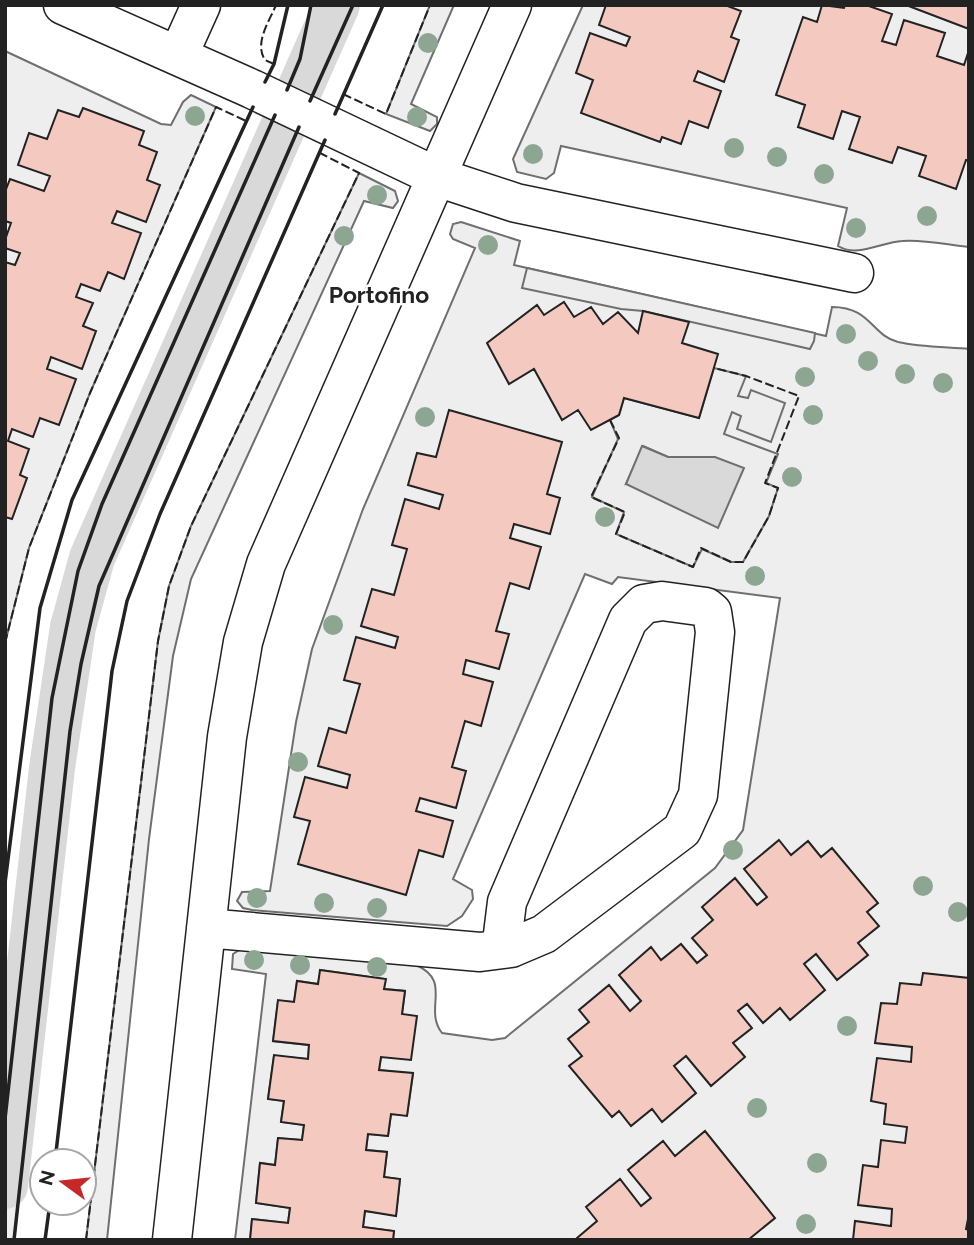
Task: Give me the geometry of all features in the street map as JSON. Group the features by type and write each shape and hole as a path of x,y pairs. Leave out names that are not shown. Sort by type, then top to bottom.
{"lane":[{"path":"63,5 252,89 437,177 516,203 854,273"},
{"path":"178,56 201,5"},
{"path":"172,1240 227,737 243,642 266,564 512,5"},
{"path":"206,928 480,952 511,948 544,934 682,830 698,795 715,632 712,612 706,607 662,601 644,604 628,620 507,902 503,934 511,948"}],"shaded area":[{"path":"323,5 353,5 99,586 81,664 70,731 14,1240 5,1240 5,1119 52,698 78,571 102,504"},
{"path":"430,5 454,5 411,104 437,117 437,124 430,131 386,114"},
{"path":"583,5 969,5 969,247 910,241 861,250 845,249 838,246 847,208 561,146 554,173 546,179 517,172 513,159"},
{"path":"5,51 161,124 171,125 183,102 191,95 216,107 90,393 29,548 5,643"},
{"path":"359,173 395,191 398,201 393,208 364,201 191,579 173,656 149,839 107,1240 86,1240 89,1217 98,1217 97,1147 158,641 169,586 191,526"},
{"path":"461,222 520,241 514,265 826,336 832,307 845,308 863,316 882,334 898,342 969,349 969,1240 393,1240 394,1231 363,1227 365,1211 396,1215 400,1179 384,1177 387,1152 366,1150 368,1134 388,1136 391,1114 407,1115 413,1074 379,1070 381,1057 402,1014 405,991 384,989 385,979 321,970 318,984 297,981 294,1002 278,1001 273,1041 309,1045 308,1059 274,1056 268,1099 284,1101 281,1122 304,1125 302,1140 278,1138 275,1165 260,1163 256,1203 290,1208 288,1223 252,1219 250,1240 235,1240 266,974 232,969 233,954 241,949 416,965 433,979 435,1015 442,1033 492,1040 505,1038 715,868 743,830 780,598 618,577 612,584 585,574 453,879 472,890 473,899 462,916 447,926 252,910 243,908 237,901 242,892 270,891 296,722 312,649 363,509 475,248 453,239 450,234 453,224"},
{"path":"527,268 815,333 814,341 810,349 643,311 621,309 522,288"},
{"path":"714,368 746,376 738,396 748,398 751,390 785,403 771,442 737,429 741,416 732,412 724,434 778,454 766,483 778,488 769,516 743,562 731,562 702,549 693,567 616,534 624,512 592,497 618,439 610,420 619,415 624,398 699,418","holes":["643,446 668,457 715,457 626,484"]},
{"path":"642,446 668,457 715,457 744,468 718,528 626,484"}],"building":[{"path":"606,5 725,5 741,11 731,37 739,40 724,82 698,71 694,81 721,91 708,128 689,121 681,144 662,137 660,142 581,113 593,80 576,73 590,33 626,46 630,37 599,25"},
{"path":"822,5 844,8 845,5 866,5 892,14 882,41 896,45 904,20 945,33 937,56 964,65 969,50 969,161 966,160 956,189 919,176 926,156 898,147 892,163 849,149 860,117 842,111 833,139 798,127 805,105 776,95 803,17 817,22"},
{"path":"906,5 969,5 969,29"},
{"path":"83,108 144,131 139,145 157,152 147,180 160,185 146,222 117,211 112,223 141,233 124,279 108,272 100,291 81,284 76,297 93,303 83,326 96,331 82,369 51,357 47,369 76,379 59,425 40,418 33,437 12,429 8,441 29,449 20,475 27,478 12,519 5,517 5,262 15,265 20,253 5,248 11,223 5,221 5,192 10,179 44,191 50,176 18,165 29,133 47,139 58,110 79,117"},
{"path":"564,302 574,317 591,307 603,324 618,312 638,333 643,311 689,322 682,343 718,354 699,418 624,398 619,415 591,430 578,410 562,420 534,369 509,384 487,343 537,305 544,315"},
{"path":"449,410 562,442 547,494 560,498 550,534 514,524 510,538 541,547 529,589 510,583 496,631 509,634 499,669 466,660 463,674 493,682 481,726 465,721 452,767 466,771 456,808 420,798 416,811 453,821 443,857 419,850 406,895 298,864 310,821 294,817 305,777 347,788 350,775 318,766 329,728 346,733 360,684 344,680 356,637 395,648 398,637 361,626 372,589 394,595 407,549 392,545 405,499 439,509 443,495 408,485 417,453 436,457"},
{"path":"779,840 791,855 808,841 821,857 832,848 878,903 867,912 879,926 858,943 868,955 837,980 816,954 804,964 825,990 790,1020 780,1008 763,1023 747,1004 738,1011 752,1028 733,1043 745,1057 711,1086 686,1056 674,1066 696,1093 662,1122 652,1109 631,1126 619,1111 612,1117 569,1066 582,1056 568,1039 589,1022 579,1010 609,985 630,1011 641,1001 619,975 651,947 661,960 681,944 697,963 707,955 692,938 713,920 702,907 735,878 757,905 767,897 744,869"},
{"path":"320,970 386,979 384,989 405,991 402,1014 417,1016 411,1060 381,1057 379,1070 413,1073 407,1116 391,1114 388,1136 368,1134 366,1150 387,1152 384,1177 400,1179 396,1216 365,1211 363,1227 394,1231 393,1240 250,1240 252,1219 288,1223 290,1208 256,1203 260,1163 275,1165 278,1138 302,1140 304,1125 281,1122 284,1101 268,1099 274,1055 308,1059 309,1045 273,1041 278,1000 294,1002 297,981 318,984"},
{"path":"923,973 969,978 969,1214 966,1229 969,1230 969,1240 853,1240 855,1221 891,1226 892,1209 858,1205 863,1165 878,1167 881,1140 905,1143 907,1127 884,1124 886,1104 871,1101 877,1058 911,1062 912,1047 875,1043 881,1003 897,1004 900,983 921,985"},
{"path":"705,1131 775,1218 748,1240 578,1240 577,1238 597,1221 586,1207 620,1179 641,1206 651,1198 628,1170 663,1141 675,1156"}],"waterway":[{"path":"5,1186 52,768 73,627 92,558 337,5"}],"fence":[{"path":"274,64 265,60 261,47 264,32 276,5"},
{"path":"343,94 386,114 430,5"},
{"path":"5,643 29,548 90,393 216,107 246,121"},
{"path":"86,1240 158,641 169,586 191,526 359,173 320,153"},
{"path":"610,420 619,438 591,497 625,512 616,534 693,567 701,548 731,562 743,562 769,516 778,488 765,483 799,396 746,376 714,368"}],"wall":[{"path":"265,82 274,64 288,5"},
{"path":"287,90 300,59 311,5"},
{"path":"310,101 353,5"},
{"path":"335,114 383,5"},
{"path":"5,883 40,608 72,500 253,107"},
{"path":"5,1119 52,698 78,571 102,504 275,115"},
{"path":"14,1240 70,731 81,664 99,586 299,127"},
{"path":"57,1147 112,671 127,601 160,514 325,140"},
{"path":"45,1240 48,1217"}],"district":[{"name":"Portofino","path":"379,295"}]}
